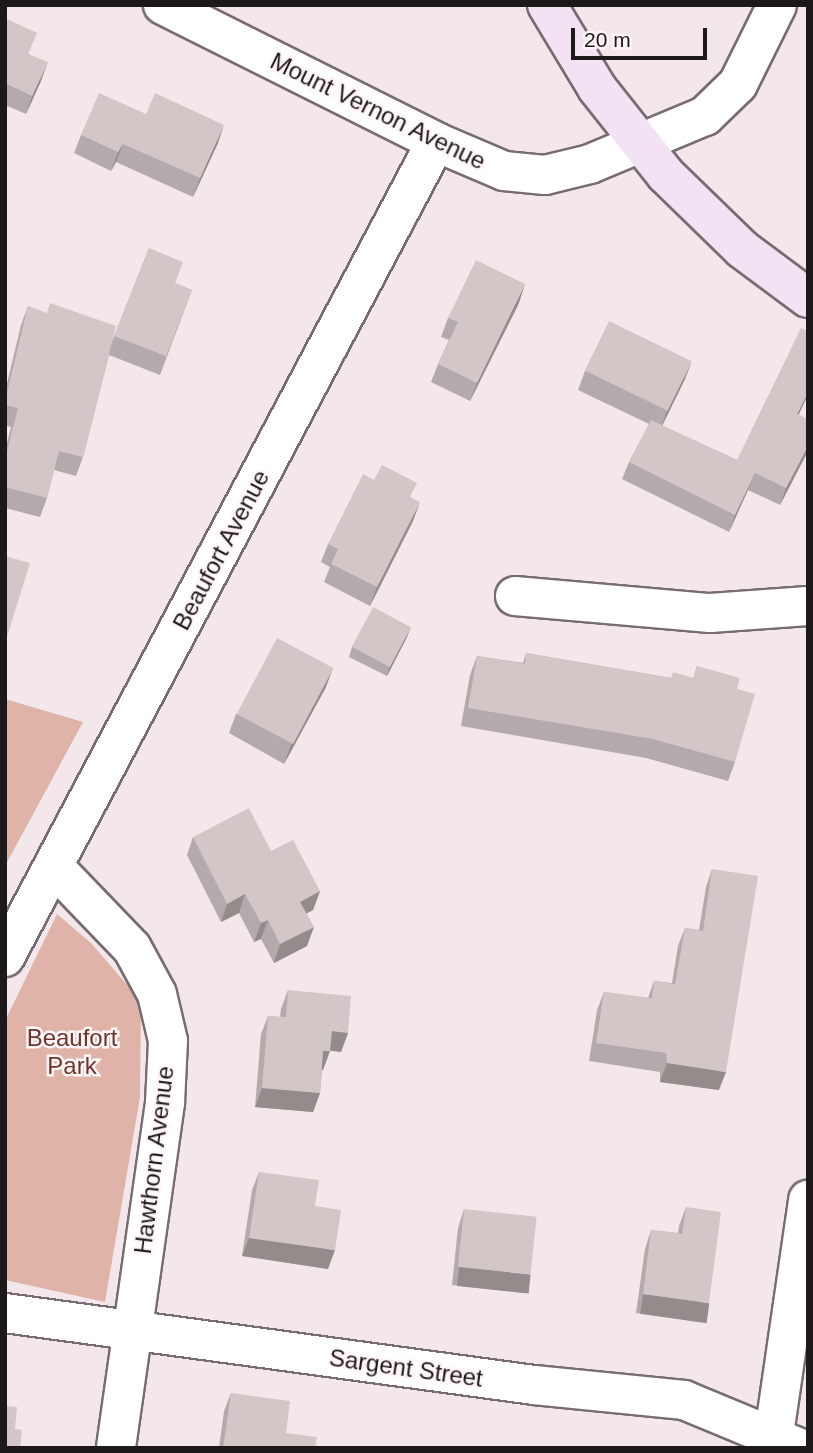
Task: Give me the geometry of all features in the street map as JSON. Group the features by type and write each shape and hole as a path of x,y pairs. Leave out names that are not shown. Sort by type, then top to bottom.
{"main road":[{"path":"547,5 584,68 640,145 701,212 808,298"}],"street":[{"name":"Mount Vernon Avenue","path":"163,5 436,142 504,170 545,175 640,145 705,116 723,101 749,64 777,5"},
{"name":"Beaufort Avenue","path":"5,957 436,142"},
{"path":"515,596 710,613 808,606"},
{"name":"Hawthorn Avenue","path":"54,867 132,948 157,994 168,1041 165,1103 116,1448"},
{"path":"782,1444 808,1200"},
{"name":"Sargent Street","path":"5,1312 132,1331 684,1401 782,1444"}],"green space":[{"path":"5,699 83,722 5,866"},
{"name":"Beaufort Park","path":"57,914 91,943 141,1001 140,1097 105,1302 5,1280 5,1021"}],"building":[{"path":"5,18 37,33 28,54 48,62 32,96 5,83"},
{"path":"99,93 146,114 155,93 224,125 200,178 123,144 118,152 81,135"},
{"path":"149,248 183,262 175,283 192,290 166,356 114,336"},
{"path":"476,260 525,284 477,383 438,364 458,322 448,318"},
{"path":"50,303 116,326 83,457 59,451 47,498 5,487 5,459 18,408 5,405 5,401 28,306 47,313"},
{"path":"609,321 692,361 668,411 585,370"},
{"path":"801,328 808,331 808,392 797,414 808,419 808,446 786,488 755,473 735,515 629,462 651,420 737,460"},
{"path":"382,465 417,483 410,497 420,502 377,587 331,564 338,549 328,544 363,474 374,480"},
{"path":"5,556 30,563 5,643"},
{"path":"373,607 411,627 390,667 352,647"},
{"path":"277,638 334,668 293,744 237,714"},
{"path":"526,653 671,678 673,672 693,678 697,666 740,678 737,689 755,694 735,762 653,739 468,708 477,656 525,664"},
{"path":"249,808 271,851 293,840 320,891 300,902 314,927 280,944 268,920 261,923 245,894 227,904 193,837"},
{"path":"712,869 758,876 726,1072 667,1063 666,1053 596,1043 604,992 652,998 654,981 675,984 685,928 703,931"},
{"path":"288,990 351,996 348,1033 332,1031 330,1051 323,1051 320,1093 262,1088 268,1016 286,1017"},
{"path":"259,1172 319,1180 315,1206 341,1210 335,1250 249,1238"},
{"path":"686,1207 721,1212 709,1303 643,1294 651,1230 682,1234"},
{"path":"464,1209 537,1217 531,1274 458,1267"},
{"path":"231,1393 290,1401 286,1433 317,1437 315,1448 223,1448"},
{"path":"5,1406 17,1407 15,1429 22,1430 20,1448 5,1448"}]}
